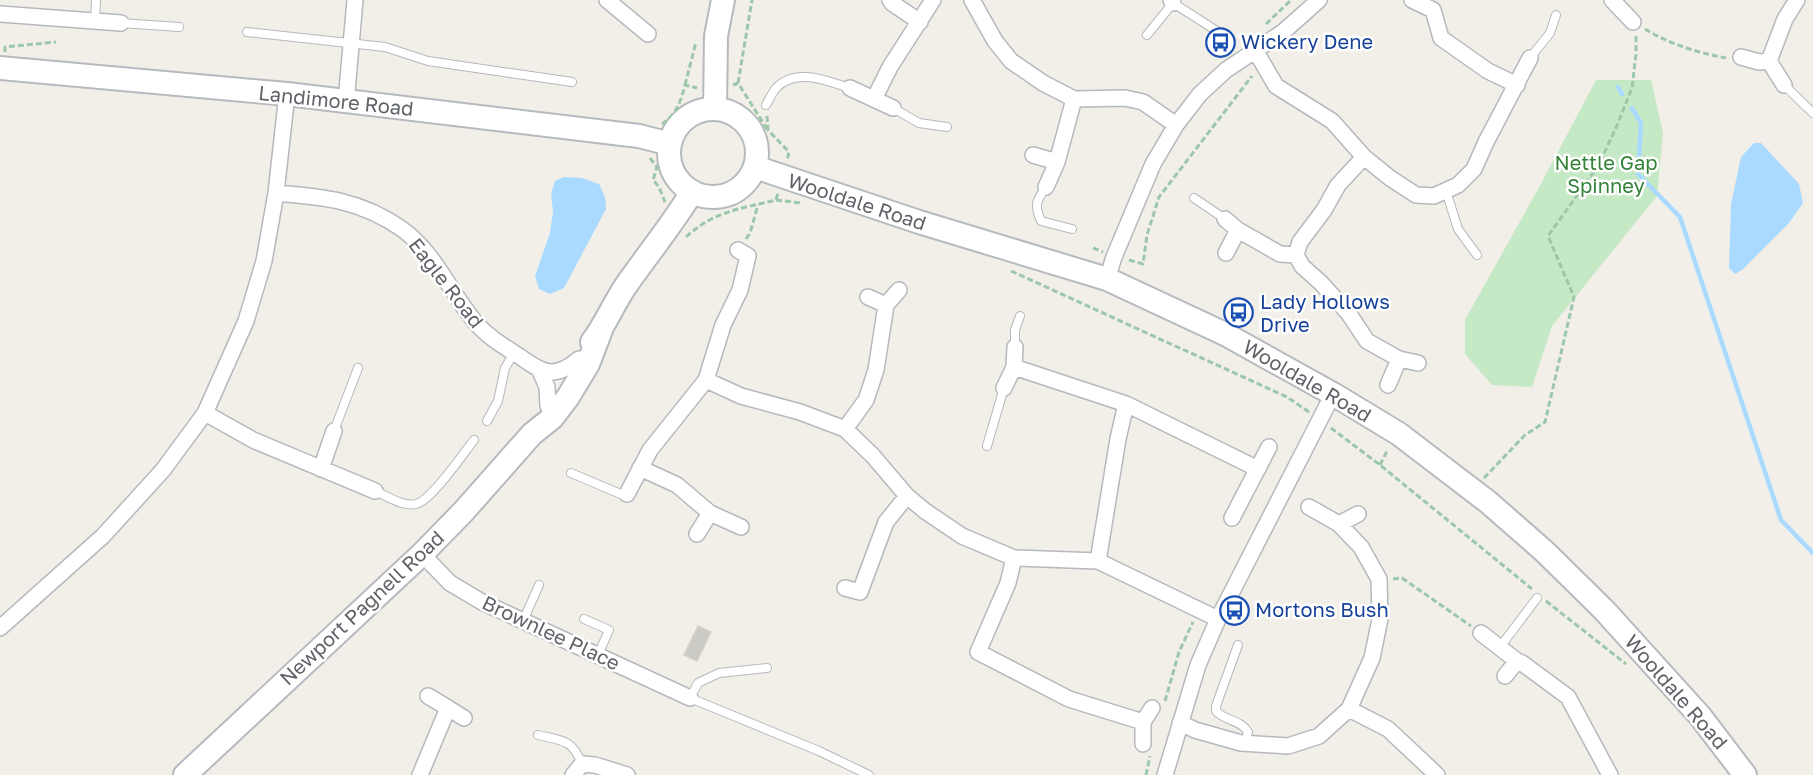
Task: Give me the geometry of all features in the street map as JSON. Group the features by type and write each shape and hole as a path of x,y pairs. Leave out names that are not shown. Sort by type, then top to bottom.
{"street":[{"path":"346,102 354,0"},
{"path":"607,0 648,34"},
{"path":"715,100 716,36 723,0"},
{"path":"890,0 920,22"},
{"path":"874,99 890,67 933,0"},
{"path":"972,0 995,40 1011,61 1043,83 1074,99 1125,98 1143,102 1176,125"},
{"path":"1107,279 1153,164 1176,125 1200,94 1226,70 1283,32 1319,0"},
{"path":"1412,0 1433,10 1442,38 1488,71 1516,84"},
{"path":"1613,0 1633,22"},
{"path":"1769,61 1785,20 1797,0"},
{"path":"0,14 121,23"},
{"path":"1255,50 1266,65 1276,86 1332,121 1364,157 1390,178 1416,195 1434,196 1458,185 1474,169 1530,58"},
{"path":"1741,57 1759,62 1769,61"},
{"path":"1769,61 1784,85"},
{"name":"Landimore Road","path":"0,68 287,94 639,136 661,142"},
{"path":"850,88 893,108"},
{"path":"0,628 103,536 163,470 205,413 246,321 264,261 276,193 287,94"},
{"path":"1046,187 1057,162 1074,99"},
{"path":"715,100 749,128 757,151 755,167 736,191 722,196 687,201 661,142 686,118 715,100"},
{"path":"1033,155 1057,162"},
{"path":"1364,157 1338,185 1324,210 1299,242 1296,255 1302,267 1321,282 1349,314 1367,341 1399,359 1418,363"},
{"name":"Wooldale Road","path":"755,167 919,222 1107,279 1225,334 1399,434 1474,492 1544,551 1604,610 1700,716 1746,775"},
{"name":"Eagle Road","path":"276,193 322,196 352,204 377,213 403,230 427,252 475,322 492,339 540,371"},
{"name":"Newport Pagnell Road","path":"532,434 579,359 601,330 624,289 687,201"},
{"path":"1224,219 1238,230 1280,254 1296,255"},
{"path":"1226,253 1238,230"},
{"path":"627,494 650,450 706,380 723,325 740,290 748,256 738,250"},
{"path":"844,429 866,400 876,370 886,305 899,290"},
{"path":"868,297 886,305"},
{"name":"Newport Pagnell Road","path":"185,775 422,554 463,512 532,434 552,418 588,364 601,330"},
{"path":"1004,388 1014,367 1015,347"},
{"path":"540,371 556,372 568,368 579,359"},
{"path":"1388,385 1399,359"},
{"path":"1014,367 1126,404 1258,469"},
{"path":"540,371 548,387 548,406"},
{"path":"706,380 741,396 800,412 844,429 873,456 908,496 925,511 962,536 1014,558 1098,561 1218,619"},
{"path":"1165,775 1198,665 1218,619 1333,394"},
{"path":"1098,561 1126,404"},
{"path":"205,413 252,440 375,492"},
{"path":"321,469 334,431"},
{"path":"1232,518 1269,447"},
{"path":"640,468 676,485 710,513 741,527"},
{"path":"845,588 860,592 886,522 908,496"},
{"path":"1180,723 1195,730 1245,743 1288,746 1319,736 1349,709 1372,658 1380,620 1379,579 1361,547 1339,524 1310,507"},
{"path":"697,534 710,513"},
{"path":"1339,524 1358,514"},
{"name":"Brownlee Place","path":"422,554 450,583 482,602 690,698"},
{"path":"1014,558 1008,583 978,652 1069,699 1143,722"},
{"path":"1481,633 1568,697 1610,775"},
{"path":"1505,676 1517,661"},
{"path":"428,696 464,718"},
{"path":"1143,722 1158,707"},
{"path":"420,775 448,708"},
{"path":"1349,709 1388,729 1429,772"},
{"path":"1143,722 1147,748"},
{"path":"578,770 595,765 627,775"}],"lane":[{"path":"94,21 96,0"},
{"path":"1147,35 1172,2 1220,33"},
{"path":"1530,58 1550,33 1556,15"},
{"path":"121,23 179,27"},
{"path":"247,32 385,47 428,61 572,82"},
{"path":"766,105 777,87 792,78 811,76 850,88"},
{"path":"1784,85 1813,113"},
{"path":"893,108 919,123 947,127"},
{"path":"1046,187 1037,199 1037,211 1041,221 1072,229"},
{"path":"1446,191 1458,229 1477,255"},
{"path":"1194,198 1224,219"},
{"path":"1015,347 1015,330 1020,316"},
{"path":"487,421 498,401 505,368 514,353"},
{"path":"334,431 358,368"},
{"path":"987,447 1004,388"},
{"path":"375,492 402,503 417,504 431,495 474,440"},
{"path":"571,473 623,495 627,494"},
{"path":"523,621 539,585"},
{"path":"1500,647 1537,598"},
{"path":"584,619 609,630 598,656"},
{"path":"1238,645 1216,711 1222,717 1244,725 1248,732 1245,743"},
{"path":"767,668 719,673 698,683 690,698 819,751 869,775"},
{"path":"538,735 565,741 574,747 578,770"}],"path":[{"path":"752,0 738,83 768,130"},
{"path":"1633,22 1656,36 1710,55 1729,59 1741,57"},
{"path":"1474,492 1486,475 1524,435 1545,422 1574,297 1548,236 1598,166 1622,114 1632,88 1637,39 1633,22"},
{"path":"1093,248 1114,257 1143,264 1147,235 1159,197 1254,73 1266,65"},
{"path":"687,201 664,202 659,187 653,180 657,167 647,155 661,142 652,128 665,122 675,112 685,85 715,100 738,83"},
{"path":"738,250 750,233 758,205"},
{"path":"1002,267 1228,370"},
{"path":"1380,465 1629,666"},
{"path":"1379,579 1401,578 1481,633"},
{"path":"1158,707 1179,652 1199,609"},
{"path":"1146,775 1147,748"}],"green space":[{"name":"Nettle Gap Spinney","path":"1596,80 1651,80 1663,133 1657,196 1552,326 1532,387 1492,385 1465,354 1465,320"}],"water":[{"path":"1754,143 1761,143 1799,184 1803,203 1789,223 1742,270 1735,274 1729,268 1731,204 1741,157"},
{"path":"564,177 582,178 599,184 605,197 606,209 564,288 550,294 539,289 535,276 550,233 553,211 551,194 555,181"}],"building":[{"path":"698,626 711,632 697,661 684,655"}],"waterway":[{"path":"1618,87 1622,94"},
{"path":"1632,108 1641,123 1638,174 1680,217 1781,520 1813,553"}],"place":[{"name":"Wickery Dene","path":"1220,42"},
{"name":"Lady Hollows Drive","path":"1239,313"},
{"name":"Mortons Bush","path":"1234,610"}]}
